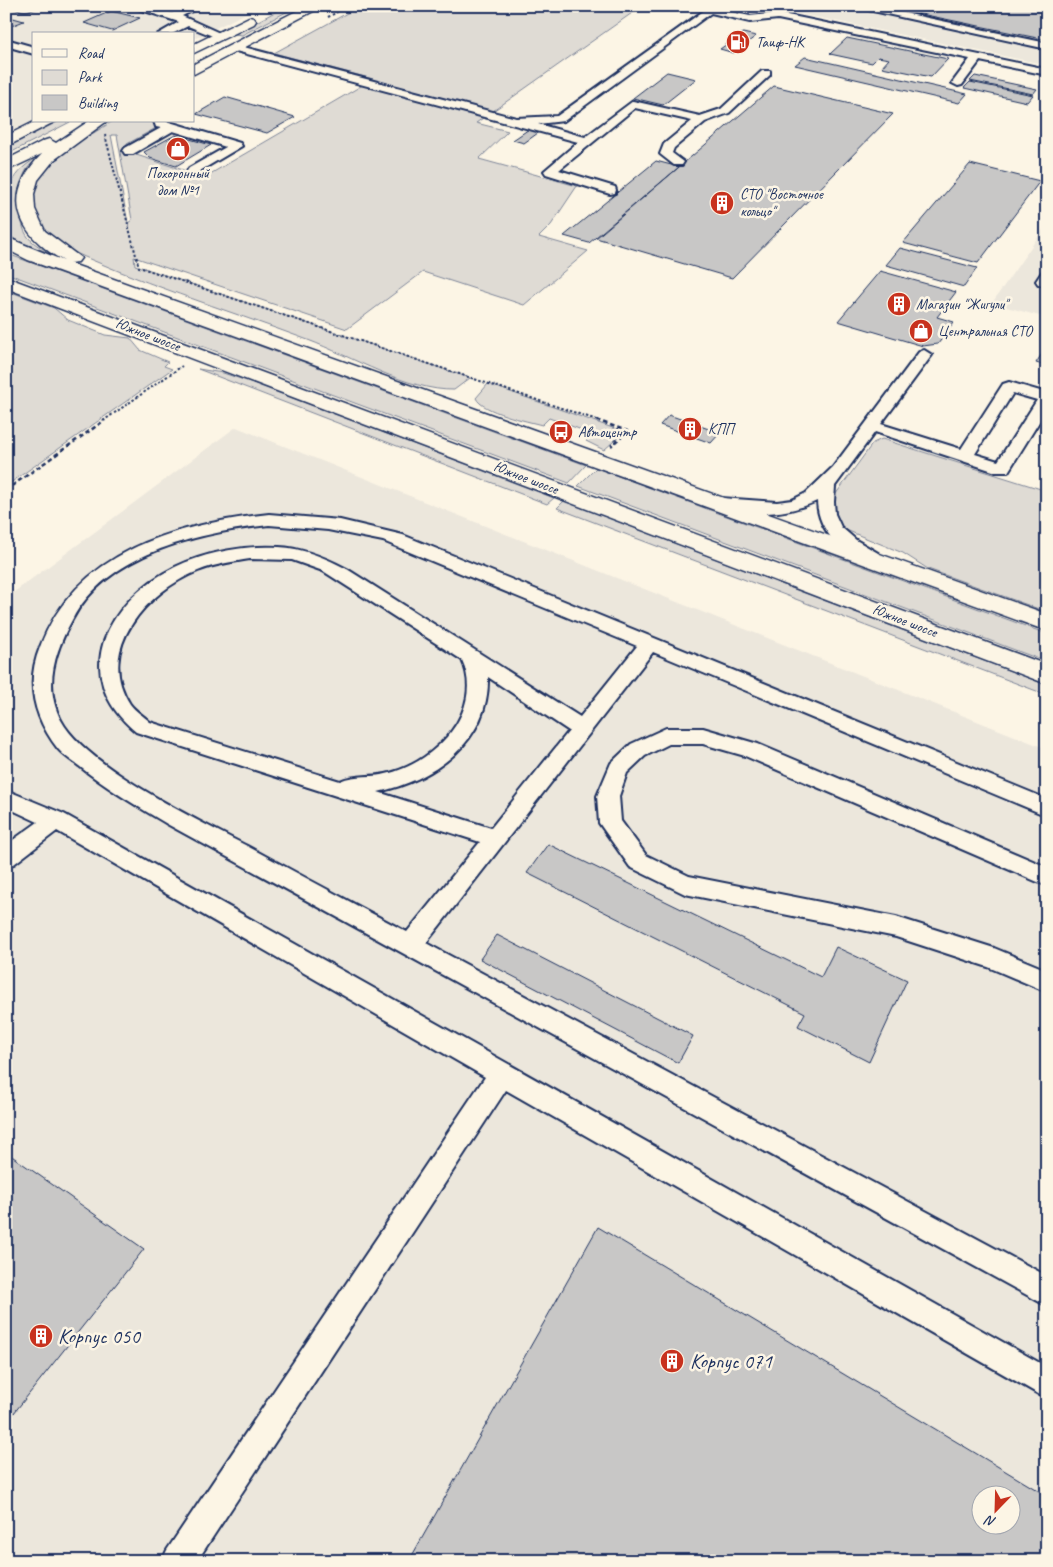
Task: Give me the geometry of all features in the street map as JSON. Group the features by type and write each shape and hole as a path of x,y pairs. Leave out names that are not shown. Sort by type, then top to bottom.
{"main road":[{"path":"195,69 318,6"},
{"path":"195,48 261,15"},
{"path":"6,142 47,122"},
{"path":"6,166 93,122"},
{"path":"99,122 40,164 30,175 24,188 32,228 42,240 65,254 116,281 168,304"},
{"path":"6,242 34,256 1047,623"},
{"name":"Южное шоссе","path":"6,282 1047,675"}],"street":[{"path":"18,6 31,6"},
{"path":"134,6 173,16 219,36"},
{"path":"691,6 750,19 778,16 1047,72"},
{"path":"855,6 1047,46"},
{"path":"173,16 192,7"},
{"path":"516,122 560,119 709,10"},
{"path":"167,32 187,22"},
{"path":"6,42 32,50"},
{"path":"236,48 516,122 562,138 588,141"},
{"path":"958,83 977,58"},
{"path":"678,162 666,154 668,147 701,120 725,111 766,73"},
{"path":"610,190 550,171 633,104 701,120"},
{"path":"160,122 160,124 236,146 193,172"},
{"path":"130,151 172,127"},
{"path":"1047,275 1043,281 1047,282"},
{"path":"714,501 747,507 779,509 803,503 827,488 924,355"},
{"path":"871,426 1002,468 1046,398 1009,387 965,456"},
{"path":"827,488 824,506 827,521 838,535 890,566"},
{"path":"1047,808 430,552 377,533 277,519 221,526 169,537 127,557 86,586 60,618 48,647 39,681 44,710 66,744 103,774 175,818 1047,1292"},
{"path":"496,838 143,727 121,707 107,667 110,646 120,625 136,606 181,571 234,556 292,554 318,562 341,573 582,729"},
{"path":"410,946 650,643"},
{"path":"328,784 362,787 371,785 415,771 436,760 469,726 476,702 478,679 469,655"},
{"path":"1047,877 751,750 702,736 666,736 638,750 618,769 608,796 610,823 638,861 685,885 896,927 994,958 1047,981"},
{"path":"6,798 56,820 1047,1384"},
{"path":"6,858 56,820"},
{"path":"178,1561 502,1074"}],"shaded area":[{"path":"6,6 260,6 195,38 195,32 32,32 32,121 6,133"},
{"path":"768,6 1047,6 1047,65 767,7"},
{"path":"1047,224 1047,318 992,303"},
{"path":"236,427 1047,749 1047,1561 6,1561 6,598"}],"green space":[{"path":"286,6 298,6 242,35 234,34"},
{"path":"360,6 642,6 476,123 508,131 479,159 577,186 551,225 539,237 588,251 524,305 423,272 347,329 134,257 135,265 470,378 454,390 436,389 399,379 308,340 116,270 54,243 42,234 36,217 34,193 39,172 51,159 111,122 155,122 156,128 127,144 127,152 205,177 373,79 274,53","holes":["111,135 117,135 132,220 128,223"]},
{"path":"57,122 70,122 6,155 6,148"},
{"path":"44,154 30,165 24,175 20,211 23,228 28,237 50,253 17,241 6,232 6,205 10,185 22,169 31,161"},
{"path":"6,254 586,465 569,483 6,273"},
{"path":"6,290 54,308 68,320 105,335 130,338 140,350 168,362 164,366 172,369 6,486"},
{"path":"198,369 223,373 262,386 554,498 547,504"},
{"path":"488,384 624,432 604,450 586,441 593,434 549,418 542,425 496,412 487,408 476,398"},
{"path":"882,439 1047,491 1047,612 928,569 903,553 846,530 836,524 830,502 873,443"},
{"path":"596,468 1047,634 1047,662 578,486"},
{"path":"564,501 1047,685 1047,695 557,508"}],"building":[{"path":"882,6 1047,6 1047,40"},
{"path":"111,11 140,18 112,31 84,23"},
{"path":"6,16 24,21 6,28"},
{"path":"743,33 756,36 734,53 720,49"},
{"path":"847,38 948,59 931,77 882,67 889,59 878,57 872,63 830,54"},
{"path":"805,57 967,94 959,103 795,65"},
{"path":"667,72 696,79 663,105 633,98"},
{"path":"975,76 1037,89 1033,94 970,81"},
{"path":"970,82 1033,95 1027,102 964,88"},
{"name":"СТО \"Восточное кольцо\"","path":"774,86 893,114 732,278 596,238"},
{"path":"225,97 295,117 267,133 196,114"},
{"path":"535,125 545,128 524,143 513,140"},
{"name":"Похоронный дом №1","path":"175,135 211,145 176,166 150,158 144,152"},
{"path":"656,161 679,167 589,243 564,236"},
{"path":"970,164 1040,181 978,263 903,243"},
{"path":"900,248 977,268 964,287 886,265"},
{"name":"Магазин \"Жигули\"","path":"880,271 956,292 937,317 954,322 938,344 923,346 838,321"},
{"path":"1047,346 1047,366 1036,363"},
{"name":"КПП","path":"669,415 720,433 711,443 660,425"},
{"path":"548,844 821,977 836,947 907,980 869,1062 798,1026 805,1013 527,873"},
{"path":"497,935 693,1036 678,1063 480,959"},
{"name":"Корпус 050","path":"6,1152 144,1249 6,1423"},
{"name":"Корпус 071","path":"598,1227 1047,1496 1047,1561 409,1561"}],"place":[{"name":"Таиф-НК","path":"738,42"},
{"name":"Похоронный дом №1","path":"178,149"},
{"name":"СТО \"Восточное кольцо\"","path":"722,203"},
{"name":"Магазин \"Жигули\"","path":"899,304"},
{"name":"Центральная СТО","path":"921,331"},
{"name":"КПП","path":"690,429"},
{"name":"Автоцентр","path":"561,432"},
{"name":"Корпус 050","path":"41,1336"},
{"name":"Корпус 071","path":"672,1361"}]}
